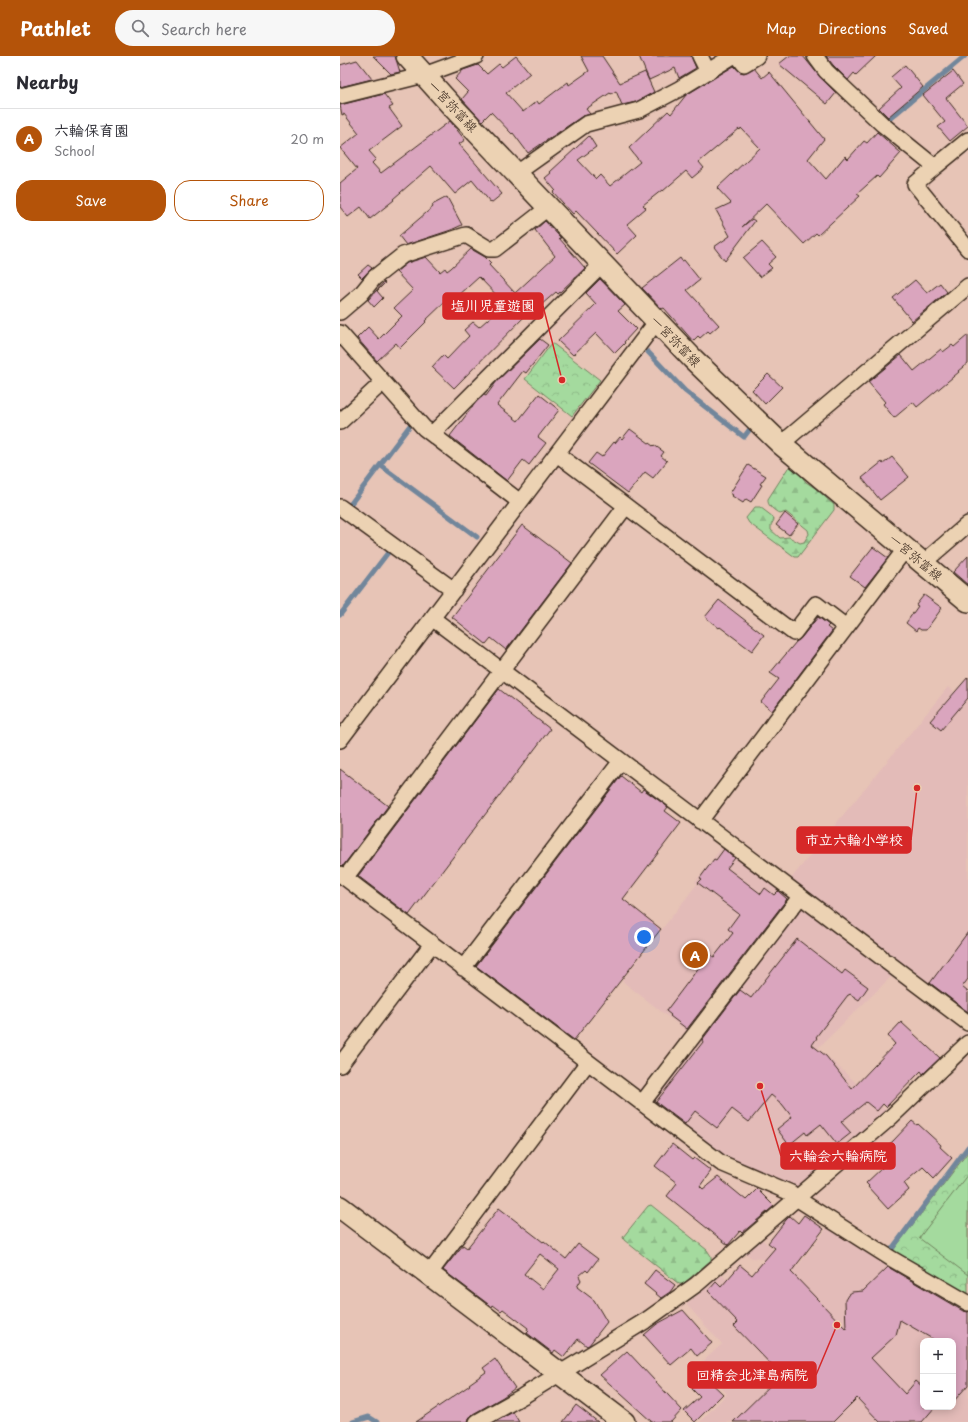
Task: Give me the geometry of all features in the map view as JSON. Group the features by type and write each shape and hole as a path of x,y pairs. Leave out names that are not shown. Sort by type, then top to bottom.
{"main road":[{"name":"一宮弥富線","path":"407,56 451,105 692,358 781,444 968,601"},
{"path":"340,1206 624,1422"}],"street":[{"path":"340,96 424,75 476,56"},
{"path":"700,56 708,72"},
{"path":"517,173 586,124 639,110 679,89 733,56"},
{"path":"738,56 744,64 756,56"},
{"path":"815,56 826,71 882,124 935,167"},
{"path":"968,140 915,184 968,249"},
{"path":"340,312 361,294 374,278 403,255 466,235 489,249 495,249 549,207"},
{"path":"432,434 603,264"},
{"path":"781,444 968,286"},
{"path":"341,736 454,590 657,321"},
{"path":"340,334 424,428 520,502"},
{"path":"340,422 383,382"},
{"path":"557,454 794,633 816,604 846,627"},
{"path":"626,506 502,671 343,876 721,1163 791,1193 796,1198 892,1259 968,1303"},
{"path":"340,507 454,590"},
{"path":"923,562 968,524"},
{"path":"700,821 906,548"},
{"path":"432,618 968,1023"},
{"path":"463,968 621,761"},
{"path":"642,1103 800,896"},
{"path":"340,1065 432,944"},
{"path":"478,1422 645,1321 697,1284 891,1117 968,1043"},
{"path":"429,1274 588,1062"}],"shaded area":[{"path":"968,685 968,986 966,988 968,991 968,1016 789,881 948,687 959,695"},
{"path":"723,846 788,895 789,899 689,1033 622,981 697,884 695,882"},
{"path":"799,906 803,906 894,974 818,1048 887,1111 797,1188 723,1160 649,1100"},
{"path":"827,1228 968,1309 968,1422 700,1422 727,1394 700,1364 722,1344 686,1304 722,1275 754,1304 782,1276 762,1259 752,1258 745,1253 761,1239 797,1267"}],"green space":[{"path":"552,343 600,380 572,416 525,379"},
{"path":"794,466 806,482 834,505 834,510 798,557 795,557 749,523 746,518 755,507 760,507 773,517 774,520 771,525 771,530 780,538 789,537 800,543 804,542 809,534 808,530 786,512 780,514 775,511 770,506 768,501 788,468"},
{"path":"968,1152 968,1297 892,1252"},
{"path":"968,1174 968,1275 919,1238"},
{"path":"651,1205 707,1250 711,1256 711,1260 683,1284 679,1284 624,1240 623,1237 648,1206"}],"building":[{"path":"373,56 395,56 400,72 391,74"},
{"path":"516,56 530,73 506,93 523,112 537,101 539,104 568,82 569,85 589,71 581,56 602,56 620,83 645,72 654,92 636,102 622,105 616,91 611,94 610,93 586,109 590,114 581,117 528,153 513,133 512,134 491,112 482,121 462,99 468,92 455,79 463,70 478,65 487,74 499,64 502,67"},
{"path":"639,56 691,56 696,68 679,78 675,68 649,80"},
{"path":"789,56 803,56 820,77 836,93 827,104 779,64"},
{"path":"826,56 876,56 856,75 854,73 848,80"},
{"path":"357,60 372,79 340,87 340,65"},
{"path":"905,65 923,87 888,117 879,108 901,88 891,77"},
{"path":"734,66 740,72 744,73 754,68 762,78 769,72 824,139 808,159 826,179 845,156 848,159 864,141 867,143 877,132 901,153 879,178 877,176 857,194 860,196 818,235 816,233 804,244 766,204 742,227 752,219 755,221 725,261 714,247 730,236 716,210 731,203 717,188 760,148 741,128 699,162 704,168 692,178 686,171 663,191 662,190 643,205 646,208 627,224 637,235 617,254 576,211 573,214 553,192 555,190 545,178 589,136 596,147 578,160 596,179 600,175 610,186 640,162 629,148 668,111 671,114 686,95"},
{"path":"953,71 963,84 946,98 968,126 950,141 938,127 945,122 923,95"},
{"path":"384,94 393,106 389,108 402,126 369,151 376,159 372,163 381,173 450,121 465,140 459,144 502,194 491,203 472,180 455,194 431,166 393,199 394,200 370,219 361,207 348,217 340,207 340,183 357,169 340,148 359,133 344,114 342,115 340,105"},
{"path":"447,197 462,225 406,245 399,236 433,207 432,205"},
{"path":"545,221 585,268 558,294 556,292 533,312 531,310 454,388 432,367 443,355 447,359 469,336 464,330 473,322 479,327 505,304 479,277 451,301 448,299 400,348 396,343 377,361 357,338 368,327 379,339 402,316 394,308 413,290 396,272 407,263 426,257 440,272 445,268 447,271 471,249 485,257 491,263 489,265 515,293 555,256 535,230"},
{"path":"762,242 776,257 768,264 772,268 760,277 743,258"},
{"path":"680,258 682,261 684,260 700,280 687,290 719,325 710,333 708,331 700,338 698,336 693,341 664,308 662,309 642,288"},
{"path":"368,265 372,268 362,278 358,274"},
{"path":"600,279 625,305 618,311 636,329 615,353 596,333 573,355 558,341 596,304 586,293"},
{"path":"915,280 927,293 940,283 947,292 912,321 893,298"},
{"path":"384,282 385,283 377,291 383,298 374,307 368,300"},
{"path":"968,335 968,363 917,407 913,402 894,418 883,404 885,402 868,382 901,355 914,371 941,349 943,352 952,345 954,347"},
{"path":"540,339 548,345 526,373 523,371 497,405 518,421 539,394 559,410 538,437 546,443 529,465 523,460 507,481 450,436 477,401 484,395 486,396 497,381"},
{"path":"768,374 782,387 765,404 752,390"},
{"path":"630,429 664,452 661,456 667,461 653,478 645,472 628,493 588,463 596,453 602,457 614,442 615,443 620,437 622,439"},
{"path":"892,457 909,477 880,500 862,478 882,462 883,464"},
{"path":"748,465 766,476 751,502 746,499 743,503 730,493"},
{"path":"785,513 798,524 789,535 776,525"},
{"path":"522,525 572,563 506,650 491,638 486,644 452,617"},
{"path":"873,547 888,558 865,587 850,576"},
{"path":"968,556 968,585 953,572"},
{"path":"924,595 942,608 926,630 921,630 918,628 916,631 906,623 918,606 916,605"},
{"path":"719,600 764,635 752,651 705,617"},
{"path":"818,617 829,625 827,627 832,631 772,711 761,702 779,679 770,673"},
{"path":"968,677 968,698 941,730 930,721"},
{"path":"499,689 550,729 409,915 358,876"},
{"path":"340,769 388,806 343,866 340,865"},
{"path":"621,776 641,792 643,789 668,807 665,811 681,823 623,899 661,929 574,1040 476,966"},
{"path":"724,849 735,858 727,868 761,894 765,888 774,895 778,891 787,899 687,1029 666,1011 709,954 714,957 733,933 728,929 739,914 698,883 714,859 716,860"},
{"path":"968,932 968,979 962,987 968,992 968,1012 930,983"},
{"path":"797,939 842,974 845,970 868,987 859,1000 850,994 848,995 816,1037 817,1038 812,1045 826,1056 852,1089 895,1044 888,1036 901,1022 940,1058 923,1074 921,1071 886,1107 883,1104 877,1111 866,1102 841,1122 851,1133 837,1144 821,1124 807,1135 805,1132 789,1145 777,1129 792,1117 782,1104 771,1095 749,1122 732,1109 717,1128 695,1111 685,1124 656,1102 703,1042 702,1040 740,990 751,998"},
{"path":"912,1121 917,1125 918,1124 941,1145 940,1147 952,1158 934,1178 923,1167 904,1183 909,1190 888,1209 866,1183 882,1168 876,1161 882,1156 879,1153"},
{"path":"672,1144 692,1160 694,1158 711,1171 700,1186 703,1189 718,1177 746,1200 757,1189 774,1206 742,1233 740,1231 728,1245 667,1196 677,1183 655,1166"},
{"path":"499,1208 566,1259 578,1244 598,1259 588,1272 586,1270 579,1276 581,1280 577,1287 594,1300 607,1322 589,1345 587,1346 578,1339 564,1357 555,1350 553,1353 527,1333 529,1331 527,1330 528,1328 503,1309 501,1311 493,1305 492,1307 443,1270 463,1245 467,1248","holes":["540,1254 559,1269 543,1289 524,1274"]},
{"path":"804,1215 824,1229 791,1272 846,1329 845,1300 848,1295 852,1292 863,1291 888,1267 963,1311 968,1312 968,1385 956,1399 956,1338 931,1338 900,1320 896,1335 871,1358 905,1394 916,1381 920,1384 920,1410 932,1410 922,1422 880,1422 857,1398 833,1422 733,1422 781,1375 734,1326 738,1322 708,1291 716,1282 721,1287 740,1265 752,1275 775,1248 768,1243 786,1220 790,1216 798,1223"},
{"path":"655,1270 675,1285 670,1292 661,1298 644,1284"},
{"path":"683,1310 712,1343 697,1356 691,1348 671,1365 644,1335 657,1324"},
{"path":"627,1351 682,1410 671,1422 652,1422 600,1375"},
{"path":"495,1359 515,1388 503,1397 473,1414 469,1418 468,1422 416,1422 470,1385 469,1384 486,1372 483,1368"},
{"path":"704,1376 723,1394 695,1422 684,1411 700,1397 692,1389"},
{"path":"576,1405 598,1422 563,1422"},
{"path":"513,1412 519,1422 495,1422"}],"waterway":[{"path":"888,120 965,56"},
{"path":"648,352 685,391 744,437 750,429"},
{"path":"349,506 411,424"},
{"path":"380,465 477,537"},
{"path":"340,615 390,550"},
{"path":"891,1250 968,1147"},
{"path":"353,1422 369,1417 377,1422"}],"place":[{"name":"塩川児童遊園","path":"562,380"},
{"name":"市立六輪小学校","path":"917,788"},
{"name":"六輪保育園","path":"695,955"},
{"name":"六輪会六輪病院","path":"760,1086"},
{"name":"回精会北津島病院","path":"837,1325"}]}
